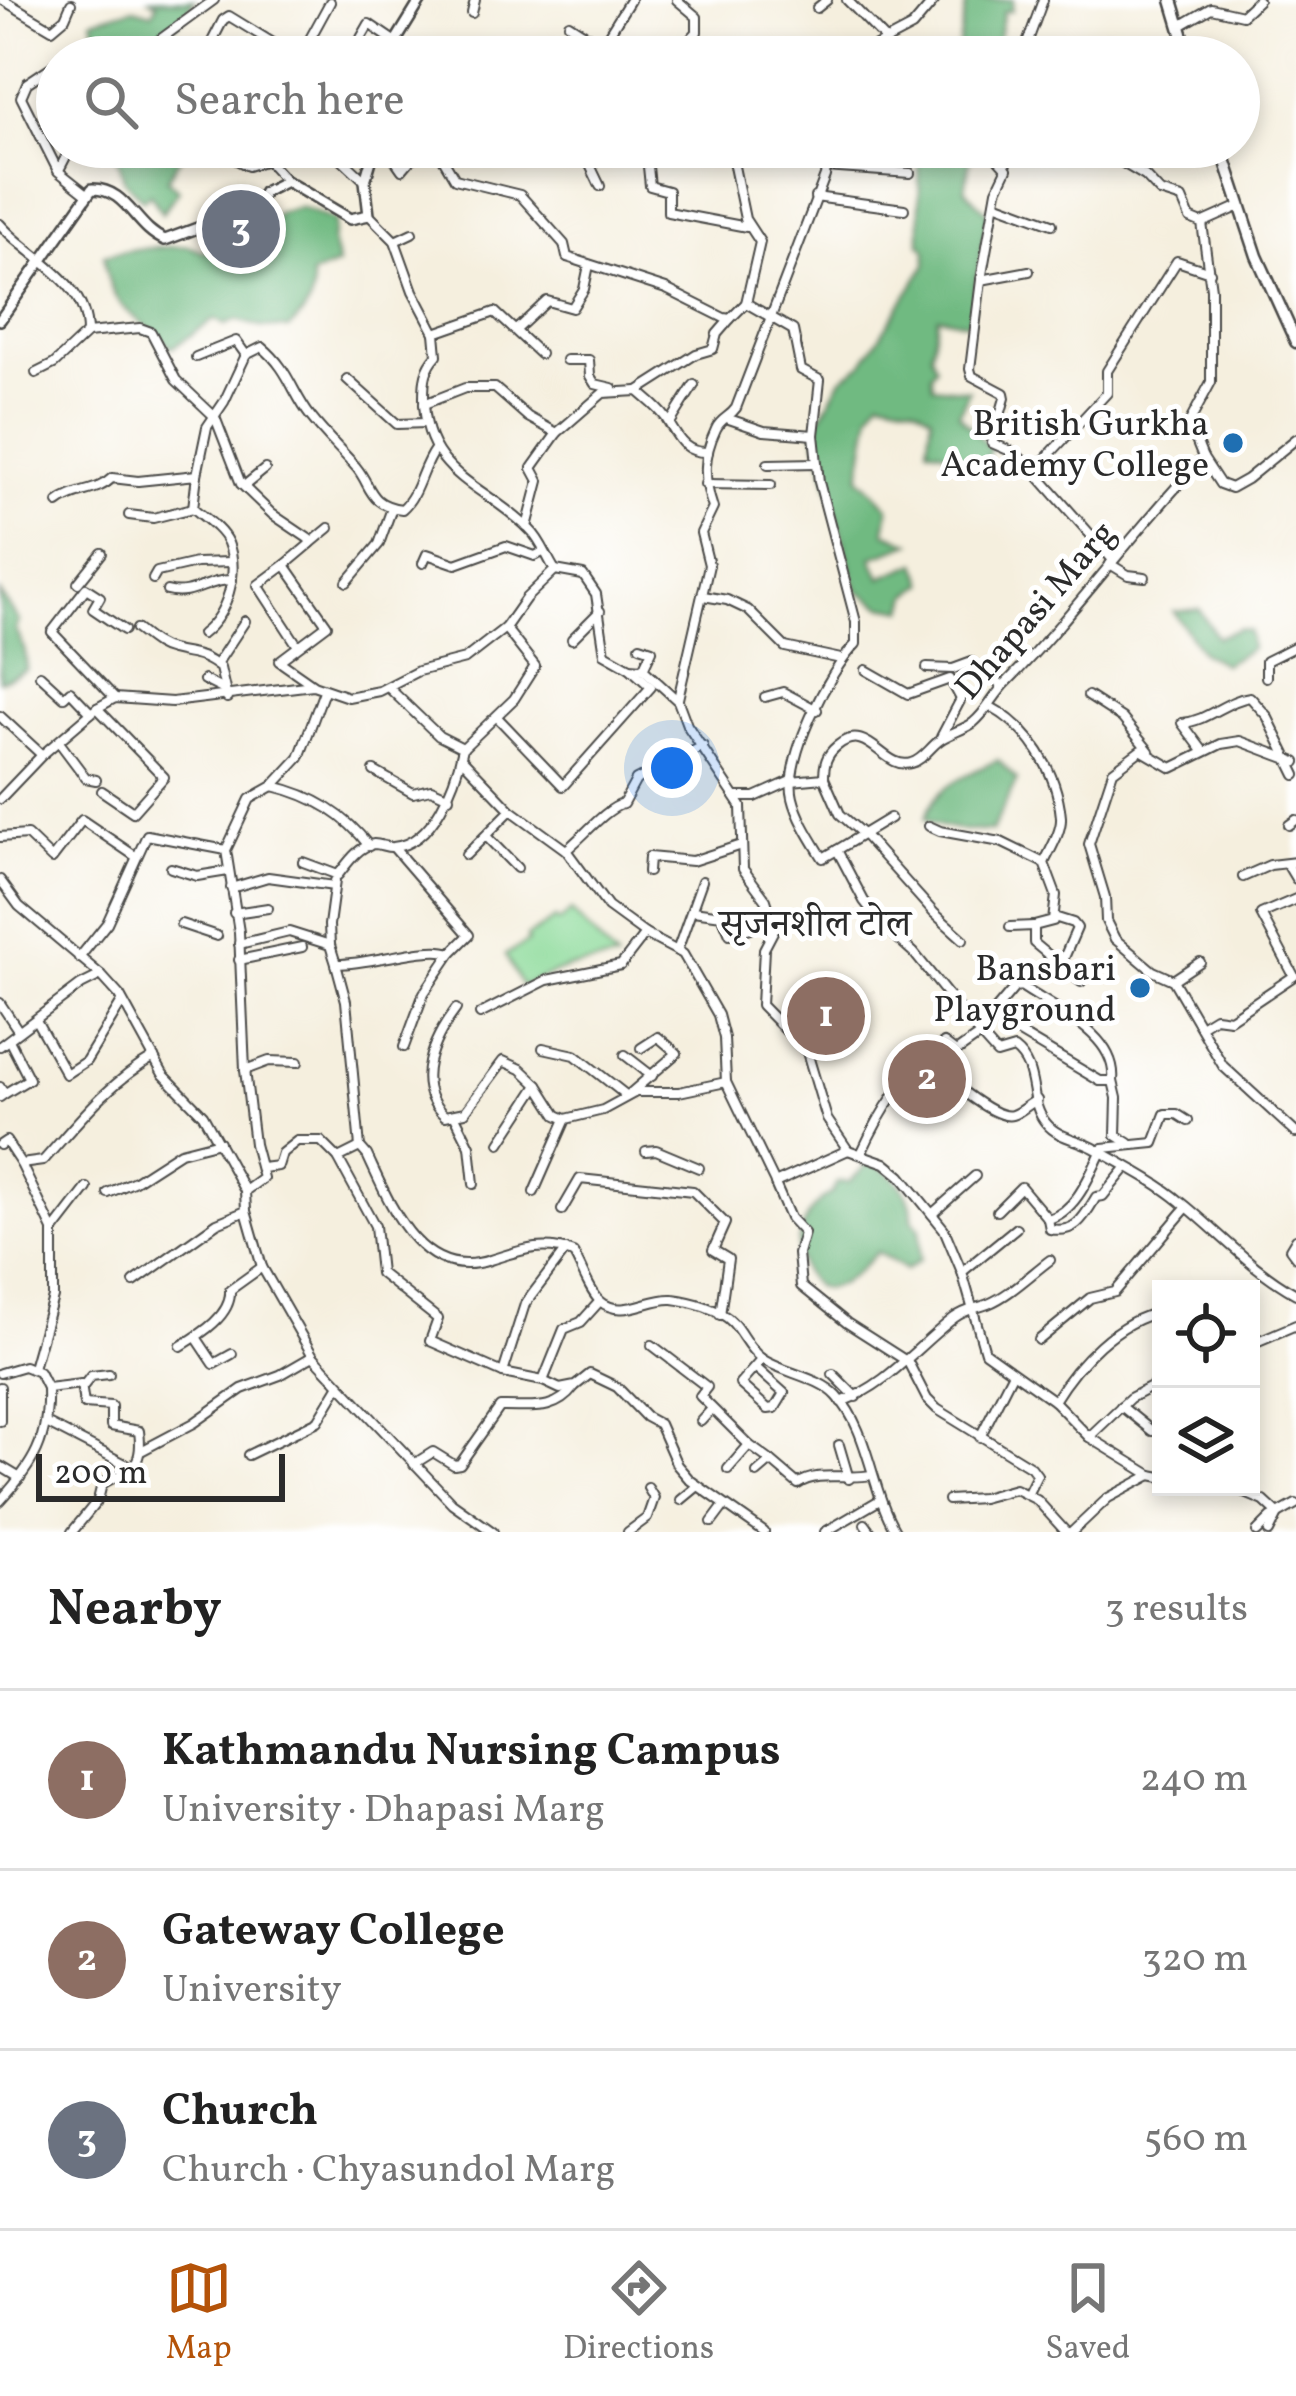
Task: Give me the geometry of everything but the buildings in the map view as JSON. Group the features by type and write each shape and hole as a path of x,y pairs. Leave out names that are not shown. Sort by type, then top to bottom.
{"main road":[{"path":"1172,0 1183,36"},
{"path":"1228,168 1292,331"}],"street":[{"path":"3,0 52,29 65,18 71,4"},
{"path":"165,36 214,0"},
{"path":"397,36 421,0"},
{"path":"472,13 475,0"},
{"path":"609,36 630,0"},
{"path":"677,0 697,16 693,36"},
{"path":"817,8 827,0"},
{"path":"848,0 883,36"},
{"path":"895,36 912,27 935,0"},
{"path":"1029,36 1042,0"},
{"path":"1180,26 1211,8 1242,15 1258,0"},
{"path":"310,36 330,2"},
{"path":"215,36 230,16 267,36"},
{"path":"362,36 369,24 387,36"},
{"path":"569,24 582,36"},
{"path":"36,77 21,97 36,127"},
{"path":"56,168 88,194"},
{"path":"274,168 286,181 350,219 370,215"},
{"path":"351,168 364,181"},
{"path":"368,168 364,181 370,215 394,242 412,291 435,333 437,355 424,378 425,423 434,449 485,497 527,527 555,570 583,575 596,594 605,654 650,687 563,786 497,717"},
{"path":"448,168 454,179 520,195 564,244 565,255 666,289 730,319"},
{"path":"591,168 599,186"},
{"path":"648,168 650,186 668,191 668,212 748,228"},
{"path":"527,527 539,481 532,468 557,433 603,393 638,391 696,354 713,349 717,334 746,303 760,242 748,228 735,168"},
{"path":"678,701 709,565 701,533 713,508 704,461 716,428 729,418 772,315 825,168"},
{"path":"839,168 910,173"},
{"path":"1005,168 981,280 970,370 1006,398 992,443 1015,453 1034,471 1112,562 1128,575 1145,577"},
{"path":"1131,168 1160,192 1182,199 1190,218 1202,223 1240,206"},
{"path":"0,320 88,194 100,188 111,192 144,228 164,240 219,220 249,217 264,192 286,181"},
{"path":"815,197 904,209"},
{"path":"995,203 1052,224"},
{"path":"1202,223 1210,272 1210,390 1189,423 1203,458 1220,484 1231,488 1296,439"},
{"path":"0,224 81,301 87,332"},
{"path":"394,242 412,233"},
{"path":"1034,471 1107,393 1107,370 1177,261 1210,272"},
{"path":"516,330 547,301 572,308 586,284 589,265"},
{"path":"981,280 1029,272"},
{"path":"746,303 772,315 796,336 800,370 820,380 814,435 817,463 856,622 856,644 841,659 807,725 791,781 793,798 823,858 890,818"},
{"path":"435,333 495,311 540,354"},
{"path":"36,373 54,364 87,332 140,328 151,332 176,380 215,417 244,486 310,544"},
{"path":"196,357 236,341 246,355"},
{"path":"193,508 207,427 246,355 262,347 289,375 307,411 360,471 368,493 392,508 402,509 409,503 420,469 434,449"},
{"path":"566,360 589,361 596,384 626,391"},
{"path":"347,379 397,424 425,423"},
{"path":"670,424 694,385"},
{"path":"424,404 465,388 495,388 557,433"},
{"path":"638,391 670,424 678,442 696,452 708,452"},
{"path":"729,418 764,431 814,435"},
{"name":"Dhapasi Marg","path":"824,778 824,763 833,748 845,741 871,742 910,764 939,740 974,722 1075,612 1203,458"},
{"path":"768,464 817,463"},
{"path":"244,486 265,470"},
{"path":"58,503 73,492 102,487 112,478 138,481 197,475"},
{"path":"705,484 771,485"},
{"path":"129,514 168,516 193,508"},
{"path":"193,508 229,544 231,562 232,580 219,615 202,634"},
{"path":"347,582 379,544 392,508"},
{"path":"298,646 257,585 329,528"},
{"path":"423,563 427,554 456,564 506,546 529,555 543,552"},
{"path":"102,554 52,632 115,698"},
{"path":"153,579 157,572 196,563 231,562"},
{"path":"285,565 328,625 280,658 280,665 324,691 348,698 389,688 418,671 465,658 505,628 526,598 555,570"},
{"path":"68,576 100,597 93,609 124,630"},
{"path":"167,591 192,593 216,580 232,580"},
{"path":"703,596 728,600 748,610 785,646 841,659"},
{"path":"572,639 600,611"},
{"path":"216,665 245,621"},
{"path":"136,628 156,644 175,652 193,652 216,665 225,679 226,694"},
{"path":"394,848 441,814 462,753 514,699 535,666 505,628"},
{"path":"640,646 652,650 643,669"},
{"path":"1266,677 1266,661 1296,646"},
{"path":"927,668 953,669 972,662 1003,686"},
{"path":"630,668 643,669 678,701 687,725 741,806 743,869 766,900 775,928 764,949 761,1005 807,1052 827,1119 848,1150 885,1163 932,1214 955,1251 985,1352 1054,1401 1090,1437 1152,1474"},
{"path":"866,670 908,694 950,679 962,699 939,740"},
{"path":"40,674 64,697 70,691 94,710 164,777 133,812 102,791"},
{"path":"204,680 226,694"},
{"path":"0,799 42,755 115,698 172,702 313,685"},
{"path":"389,688 462,753 511,810 566,850 608,907 676,951 694,969 718,1015 726,1082 790,1218 804,1233 798,1254 801,1286 908,1362 926,1399 1037,1473 1028,1493"},
{"path":"245,1191 263,1178 245,1070 239,944 226,850 250,799 274,786 306,746 324,691"},
{"path":"765,697 783,692 817,710"},
{"path":"1088,696 1122,718 1165,766 1172,768 1203,751 1240,741 1293,762"},
{"path":"1203,751 1182,723 1199,722 1250,697 1267,716 1296,776"},
{"path":"988,706 1036,745 1051,779 1062,822 1044,863"},
{"path":"0,716 42,755"},
{"path":"59,742 86,778 96,780"},
{"path":"566,850 612,806 623,804 636,780 703,746"},
{"path":"1150,752 1141,750 1113,771 1089,844 1105,897 1106,921 1114,939 1153,971 1173,980 1222,1066 1296,1132"},
{"path":"374,771 413,793 430,788 449,797"},
{"path":"737,797 754,797 791,781 824,778 833,805 963,939"},
{"path":"274,786 340,815 369,846"},
{"path":"466,855 511,810"},
{"path":"0,837 27,835 52,860 82,820 135,856"},
{"path":"929,826 1001,842 1044,863 1056,895 1053,921 1010,928"},
{"path":"80,958 107,923 147,835 226,850"},
{"path":"486,836 518,868"},
{"path":"404,1047 424,993 469,935 394,848 378,843 369,846 336,880 330,945 346,1001 360,1147 400,1225 426,1250 453,1264 484,1263 544,1246 566,1250 573,1252 600,1301 631,1308 669,1298 720,1315 733,1322 784,1393 775,1408 755,1401 740,1384 759,1363"},
{"path":"648,872 649,857 692,861 741,845"},
{"path":"837,850 864,901 1000,1056 1014,1049 1023,1036"},
{"path":"303,862 336,880"},
{"path":"1243,877 1270,865 1291,863 1296,879"},
{"path":"172,868 197,876 228,871"},
{"path":"231,888 268,877 336,880"},
{"path":"0,880 19,906 101,975 167,1079 203,1115 245,1191 262,1267 313,1356 452,1503 488,1531"},
{"path":"676,951 702,881"},
{"path":"1203,1027 1215,1018 1230,1019 1295,976 1261,914 1296,899"},
{"path":"234,913 268,908"},
{"path":"693,911 722,915 730,934 772,922"},
{"path":"1054,917 1077,928 1060,967"},
{"path":"181,924 217,936"},
{"path":"1034,926 1034,943 1081,982"},
{"path":"239,944 289,932 330,945"},
{"path":"480,1014 548,980 621,965 645,934"},
{"path":"239,960 302,947"},
{"path":"336,964 373,963 438,948 451,953"},
{"path":"1173,980 1200,962"},
{"path":"1,1093 29,1079 5,1043 101,975"},
{"path":"1113,1081 1100,1081 992,1015 1016,987 1078,1021 1109,1058 1117,1098 1116,1135 1134,1144"},
{"path":"0,1003 18,1030"},
{"path":"37,1022 66,1074 82,1065 122,1003"},
{"path":"456,1009 428,1057 428,1079 438,1110 445,1116 465,1112 503,1061 521,1069 557,1115 566,1119 604,1109 627,1096 726,1082"},
{"path":"807,1052 859,1013"},
{"path":"861,1154 893,1098 926,1058 944,1043 956,1052 980,1035"},
{"path":"627,1096 676,1053 658,1037 641,1048"},
{"path":"543,1048 575,1054 627,1096"},
{"path":"1014,1049 1031,1069 1041,1118 1054,1130 1101,1152 1187,1207 1243,1259 1296,1292"},
{"path":"625,1054 652,1076"},
{"path":"21,1163 43,1161 85,1109 154,1057"},
{"path":"926,1058 973,1100 1002,1116 1037,1100"},
{"path":"245,1070 269,1061 298,1062"},
{"path":"500,1143 538,1085"},
{"path":"1048,1219 1059,1216 1071,1203 1107,1146 1157,1140 1165,1114 1188,1120"},
{"path":"455,1116 470,1146 474,1184"},
{"path":"534,1192 566,1119"},
{"path":"0,1144 6,1141 21,1163 53,1232 53,1297 33,1368"},
{"path":"262,1168 278,1166 282,1153 297,1141 321,1141 338,1158 375,1226 380,1273 438,1319 430,1341 503,1373 560,1389 575,1386"},
{"path":"108,1193 180,1152 219,1142"},
{"path":"338,1158 360,1147"},
{"path":"646,1151 656,1150 699,1168"},
{"path":"775,1183 848,1150"},
{"path":"997,1210 1021,1187 1048,1219 1050,1229 1067,1231 1126,1168"},
{"path":"932,1214 975,1176"},
{"path":"562,1210 580,1179 697,1193 725,1223 713,1250 728,1259 720,1315"},
{"path":"53,1232 87,1188"},
{"path":"1039,1340 1090,1298 1115,1292 1187,1207"},
{"path":"134,1282 217,1223 247,1211"},
{"path":"962,1272 1016,1228"},
{"path":"1296,1239 1291,1249 1296,1256"},
{"path":"503,1373 525,1304 566,1250"},
{"path":"841,1402 908,1362 926,1341 970,1307 994,1300 1050,1260"},
{"path":"181,1346 230,1308 230,1290 262,1267"},
{"path":"543,1381 564,1329 581,1322 600,1301"},
{"path":"1054,1401 1078,1366 1112,1335 1152,1316"},
{"path":"1260,1341 1296,1325"},
{"path":"196,1337 214,1364 232,1354"},
{"path":"652,1345 707,1387 700,1396 711,1409 798,1484 817,1476 871,1475"},
{"path":"141,1451 194,1424 242,1389 313,1356"},
{"path":"759,1363 828,1389 841,1402 856,1428 878,1502 896,1532"},
{"path":"0,1372 33,1368"},
{"path":"0,1502 37,1452 48,1424 47,1388 33,1368"},
{"path":"71,1532 98,1500 102,1484 133,1468 141,1451 139,1431 111,1426 111,1406 84,1403 84,1385 91,1376 109,1374"},
{"path":"414,1464 433,1452 460,1464 500,1407 547,1407 571,1394 590,1374 617,1387 659,1424 676,1465 698,1486 764,1532"},
{"path":"980,1437 1012,1374"},
{"path":"833,1375 856,1397"},
{"path":"47,1388 84,1385"},
{"path":"248,1455 318,1421 339,1386"},
{"path":"0,1387 0,1421"},
{"path":"1090,1437 1121,1406 1152,1387"},
{"path":"1121,1406 1152,1430"},
{"path":"701,1421 711,1409"},
{"path":"48,1424 133,1468"},
{"path":"728,1469 749,1444"},
{"path":"839,1445 849,1479"},
{"path":"757,1473 771,1461"},
{"path":"0,1466 20,1478"},
{"path":"948,1500 1015,1489 1028,1493 1069,1532 1084,1528 1108,1498 1152,1478"},
{"path":"681,1500 698,1486"},
{"path":"628,1532 647,1518 654,1498 648,1487"},
{"path":"1252,1496 1279,1514"},
{"path":"825,1532 878,1502"},
{"path":"1257,1532 1296,1504"},
{"path":"712,1522 724,1505"},
{"path":"1269,1532 1279,1514"}],"green space":[{"path":"150,0 194,0 161,36 98,36 92,20 134,8 152,13 157,4"},
{"path":"967,0 1013,0 1012,11 1004,11 999,36 961,36"},
{"path":"121,168 174,168 167,180 179,190 162,213 150,194 143,200 124,180"},
{"path":"919,168 968,168 965,189 988,213 969,323 938,316 931,353 936,366 931,374 933,386 969,390 959,414 991,450 983,462 928,447 932,416 915,405 880,398 871,412 860,477 889,507 885,532 911,543 872,557 881,578 917,563 925,584 909,595 905,610 882,606 857,590 814,430 842,378 862,364 926,265 926,249 920,244"},
{"path":"300,207 335,221 332,242 338,265 311,275 309,305 289,329 237,320 225,325 215,319 172,348 126,310 112,289 104,255 188,246 204,252 227,245 254,247 278,213"},
{"path":"0,593 19,621 16,630 26,670 0,681"},
{"path":"1199,609 1217,637 1239,629 1249,631 1251,649 1223,664 1202,653 1174,612"},
{"path":"998,760 1017,780 992,831 949,829 925,819 945,789"},
{"path":"571,911 616,960 567,968 522,986 505,955"},
{"path":"870,1162 905,1192 912,1219 920,1228 920,1260 906,1270 877,1252 840,1284 817,1287 799,1256 806,1219 837,1182 849,1182"}],"place":[{"name":"Church","path":"241,229"},
{"name":"British Gurkha Academy College","path":"1233,443"},
{"name":"Bansbari Playground","path":"1140,988"},
{"name":"Kathmandu Nursing Campus","path":"826,1016"},
{"name":"Gateway College","path":"927,1079"}],"district":[{"name":"सृजनशील टोल","path":"815,922"}]}
